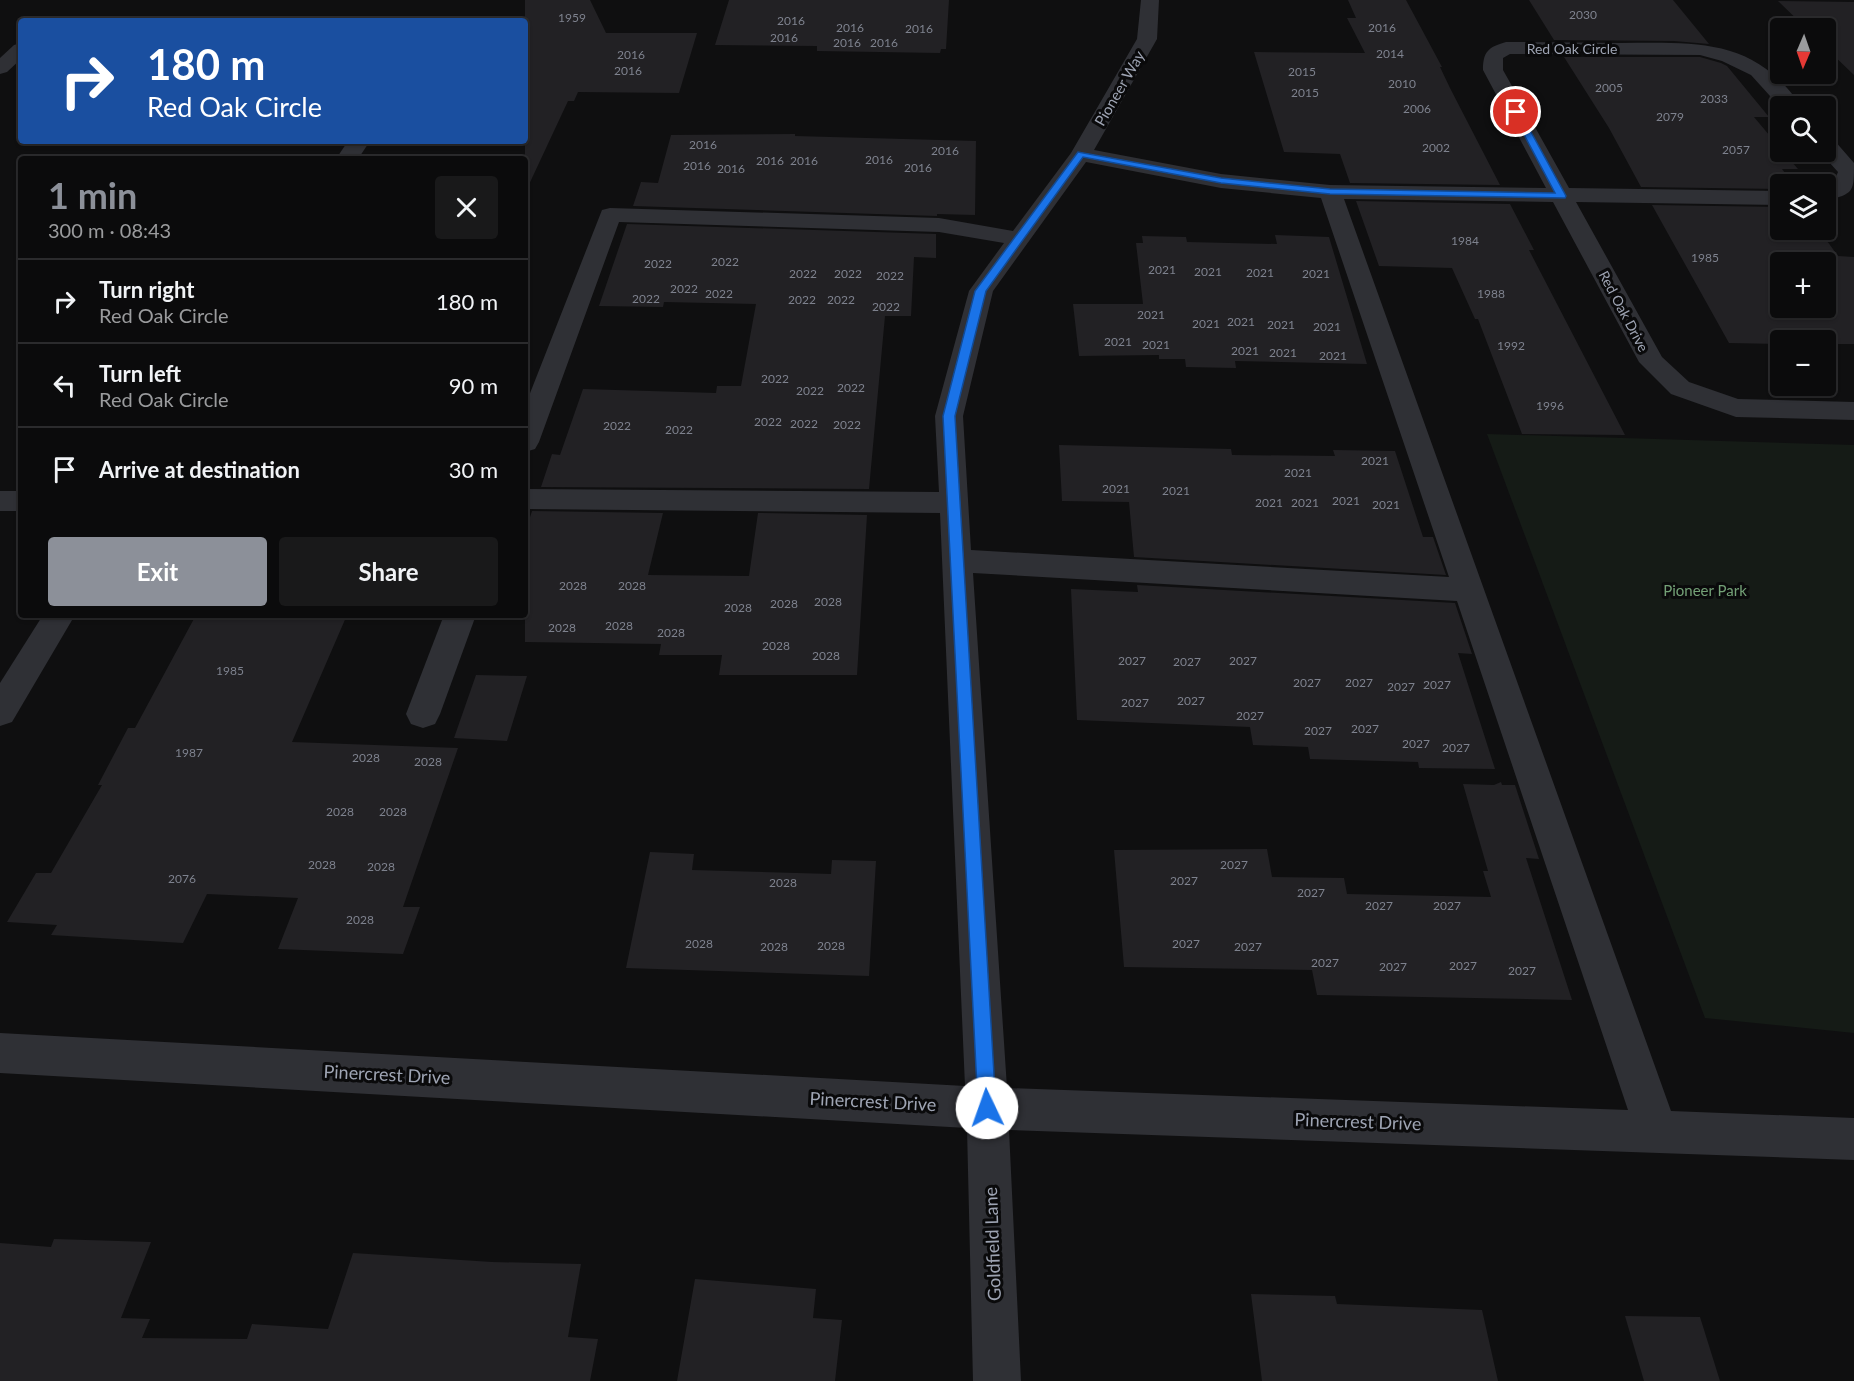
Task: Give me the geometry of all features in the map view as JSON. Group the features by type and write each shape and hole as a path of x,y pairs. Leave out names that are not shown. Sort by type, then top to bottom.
{"street":[{"name":"Pioneer Way","path":"987,1108 949,416 981,291 1081,154 1147,39 1150,0"},
{"path":"0,44 18,47"},
{"name":"Red Oak Circle","path":"1562,196 1493,70 1492,56 1506,48 1701,50 1728,57 1758,71 1782,96"},
{"path":"0,68 18,50"},
{"path":"1081,154 1221,181 1330,192 1770,198"},
{"path":"1836,156 1849,171 1843,188 1836,190"},
{"path":"1330,192 1657,1132"},
{"name":"Red Oak Drive","path":"1562,196 1652,362 1680,388 1736,408 1854,411"},
{"path":"528,434 610,215 939,225 1018,239"},
{"path":"528,499 954,503"},
{"path":"0,501 18,501"},
{"path":"957,561 1468,590"},
{"path":"0,712 57,618"},
{"path":"423,714 459,618"},
{"name":"Pinercrest Drive","path":"0,1053 987,1108 1854,1139"},
{"name":"Goldfield Lane","path":"987,1108 998,1381"}],"green space":[{"name":"Pioneer Park","path":"1487,434 1854,445 1854,1033 1705,1018"}],"building":[{"path":"525,0 590,0 606,33 697,33 679,93 578,92 574,101 568,101 528,187 528,156 525,156 525,144 528,144 528,18 525,18"},
{"path":"729,0 949,0 946,49 941,49 940,53 817,51 817,46 715,45"},
{"path":"1348,0 1406,0 1500,185 1350,183 1340,154 1284,152 1254,52 1365,53 1347,18 1356,18"},
{"path":"1529,0 1673,0 1709,44 1674,41 1554,40"},
{"path":"1778,1 1854,2 1854,75 1836,58 1836,18 1796,18"},
{"path":"1564,57 1700,57 1727,66 1769,117 1754,117 1770,136 1770,162 1792,162 1798,169 1782,169 1785,173 1770,174 1770,189 1641,187 1609,128"},
{"path":"795,134 795,136 976,141 975,215 937,214 937,216 633,206 641,182 658,183 671,135"},
{"path":"1356,201 1510,204 1534,250 1529,250 1625,435 1522,434 1478,319 1475,319 1452,268 1379,266"},
{"path":"1652,205 1770,207 1770,240 1826,240 1835,252 1770,252 1770,318 1836,318 1836,253 1838,256 1854,257 1854,344 1836,344 1836,330 1770,330 1770,344 1729,343"},
{"path":"627,224 936,234 936,258 914,257 911,316 885,316 869,489 541,487 552,454 560,455 583,389 716,393 717,386 741,386 756,304 664,302 663,307 599,306"},
{"path":"1275,235 1329,237 1367,364 1235,361 1236,368 1186,367 1185,359 1159,359 1159,355 1079,356 1073,304 1143,304 1136,243 1143,243 1142,236 1186,237 1187,242 1277,244"},
{"path":"1059,445 1231,449 1232,455 1335,456 1333,450 1395,451 1423,537 1433,537 1446,575 1134,557 1129,502 1062,501"},
{"path":"532,511 663,513 648,575 749,576 758,513 867,515 857,675 719,675 722,655 659,655 661,644 525,642 525,618 528,618 528,524"},
{"path":"1137,585 1455,603 1472,654 1458,653 1495,769 1419,768 1418,762 1310,759 1308,747 1253,745 1250,727 1077,720 1071,589 1138,592"},
{"path":"194,618 346,618 292,742 458,748 403,907 420,907 403,954 278,949 298,898 207,894 183,943 51,935 57,925 7,922 36,873 51,873 102,785 98,785 128,728 135,728"},
{"path":"476,675 527,676 507,741 454,738"},
{"path":"1501,782 1502,785 1515,785 1539,859 1526,858 1572,1000 1317,995 1312,970 1124,967 1114,850 1267,849 1272,877 1344,878 1347,894 1491,897 1483,871 1488,871 1463,784 1494,785"},
{"path":"650,852 694,854 692,870 831,874 832,860 876,861 869,976 626,968"},
{"path":"54,1239 151,1242 121,1318 150,1319 142,1338 247,1339 252,1324 328,1329 353,1253 492,1262 581,1264 568,1337 598,1339 590,1381 0,1381 0,1243 51,1247"},
{"path":"695,1279 816,1289 813,1318 842,1320 835,1381 677,1381"},
{"path":"1251,1294 1335,1296 1337,1304 1482,1310 1498,1381 1262,1381"},
{"path":"1625,1316 1700,1317 1720,1381 1644,1381"}],"route":[{"path":"987,1108 949,416 981,291 1081,154 1221,181 1330,192 1562,196 1516,112"}]}
